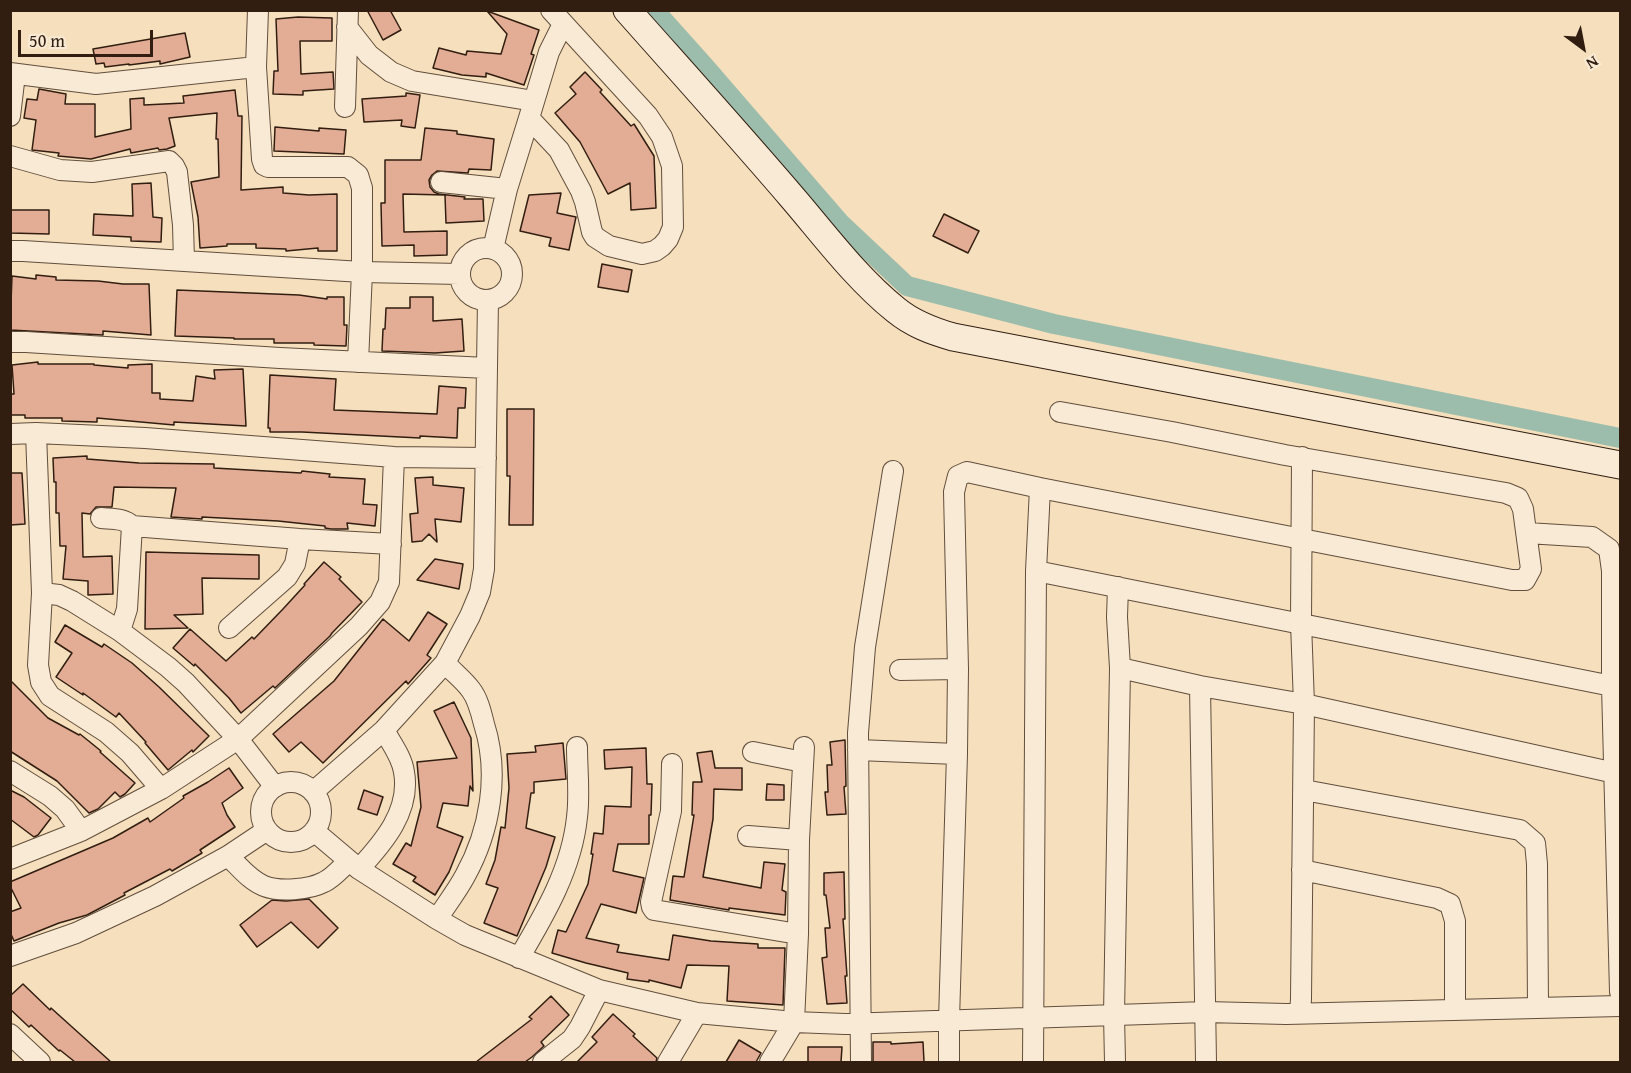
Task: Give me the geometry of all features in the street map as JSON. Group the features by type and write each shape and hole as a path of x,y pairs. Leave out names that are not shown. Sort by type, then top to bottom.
{"street":[{"path":"258,10 256,67 264,165 268,167 348,167 358,175 362,188 362,272 358,362"},
{"path":"627,10 866,282 896,310 932,331 1620,465"},
{"path":"347,19 369,55 391,72 412,81 531,109 559,150 581,191 595,237 609,246 642,254 655,251 668,239 672,227 672,166 662,137 648,116 557,17"},
{"path":"493,249 507,189 549,52 557,17"},
{"path":"345,108 347,19"},
{"path":"10,116 13,74 96,84 256,67"},
{"path":"10,156 60,170 92,172 169,161 177,172 183,225 184,261"},
{"path":"441,182 507,189"},
{"path":"485,248 493,249 507,259 512,276 504,292 488,300 480,299 465,290 461,282 461,266 470,253 485,248"},
{"path":"10,251 362,272 460,274"},
{"path":"314,792 384,730 445,663 480,592 484,569 488,300"},
{"path":"10,342 487,369"},
{"path":"949,1062 948,1020 958,669 954,492 958,476 967,472 1512,580 1525,580 1531,569 1523,509 1518,498 1506,493 1285,455 1060,412"},
{"path":"36,433 42,593 38,665 41,682 50,696 106,732 130,753 161,789"},
{"path":"10,434 145,438 394,457 486,458"},
{"path":"10,859 81,831 161,789 238,739 359,626 380,602 389,582 394,457"},
{"path":"1299,1013 1302,999 1304,790 1301,623 1302,457"},
{"path":"861,1062 858,750 865,647 892,471"},
{"path":"1033,1062 1036,571 1040,488"},
{"path":"101,518 122,519 128,521 132,526 127,609 120,631"},
{"path":"132,526 392,544"},
{"path":"1527,533 1592,537 1610,549 1620,993"},
{"path":"229,628 287,577 295,564 300,539"},
{"path":"1036,571 1612,686"},
{"path":"1115,1062 1120,668 1118,587"},
{"path":"42,593 59,595 72,601 120,631 168,667 238,739 275,787"},
{"path":"437,919 465,876 484,832 492,794 488,734 477,699 471,689 445,663"},
{"path":"1120,668 1200,686 1304,704 1615,773"},
{"path":"900,670 958,669"},
{"path":"1200,686 1206,1062"},
{"path":"228,856 254,880 275,889 304,888 324,882 375,851 394,826 401,809 405,789 404,772 400,759 384,730"},
{"path":"519,958 563,875 572,844 578,803 577,747"},
{"path":"858,750 957,754"},
{"path":"753,752 804,754 794,1022 770,1062"},
{"path":"672,764 671,812 651,902 654,910 798,933"},
{"path":"10,771 50,796 65,809 81,831"},
{"path":"295,782 314,792 321,812 314,831 305,838 285,841 275,837 267,830 262,821 261,812 267,794 275,787 295,782"},
{"path":"1304,790 1520,830 1535,843 1538,1007"},
{"path":"10,956 76,933 155,896 228,856 267,830"},
{"path":"314,831 354,865 465,935 599,990 697,1013 845,1024 1206,1012 1299,1013 1620,1006"},
{"path":"747,836 800,840"},
{"path":"1302,870 1437,898 1450,904 1455,921 1455,1010"},
{"path":"543,1062 572,1039 599,990"},
{"path":"668,1062 697,1013"},
{"path":"10,1034 40,1062"}],"building":[{"path":"367,10 390,10 401,30 383,40"},
{"path":"487,11 539,30 524,85 486,73 486,77 462,75 433,68 439,48 466,55 467,51 501,54 507,34"},
{"path":"332,18 332,41 300,41 301,74 333,72 334,89 303,91 303,95 273,94 274,71 278,71 276,19"},
{"path":"185,33 190,57 160,64 160,61 105,67 104,63 96,64 93,49"},
{"path":"585,72 631,126 634,124 654,156 656,208 631,210 630,183 608,194 580,142 555,113 576,94 570,87"},
{"path":"39,89 66,94 65,104 95,104 95,137 131,129 130,99 144,98 144,105 184,103 183,96 235,90 238,116 242,116 241,190 283,187 283,193 337,194 337,251 318,251 318,248 286,251 286,249 256,248 256,244 227,244 227,246 200,248 198,217 191,182 219,177 218,139 216,139 217,113 169,118 175,146 167,149 159,150 158,148 131,153 130,149 91,159 58,156 59,153 32,150 36,120 24,118 27,99 37,100"},
{"path":"406,93 420,95 415,128 401,126 402,120 364,122 362,99 406,96"},
{"path":"275,127 319,131 319,128 346,130 344,154 274,151"},
{"path":"425,128 457,131 457,134 494,139 491,170 469,169 468,173 437,171 429,180 430,187 439,194 465,197 464,199 483,199 484,221 446,223 445,195 403,194 404,232 447,231 447,255 414,256 414,245 382,246 381,203 385,203 385,160 421,160"},
{"path":"151,183 153,217 162,218 161,242 131,241 131,237 93,235 94,214 133,216 132,184"},
{"path":"561,193 557,213 576,217 569,250 549,246 551,238 520,231 529,195"},
{"path":"10,210 49,210 49,234 10,233"},
{"path":"944,214 979,231 968,253 933,236"},
{"path":"602,264 632,270 628,292 598,287"},
{"path":"36,275 56,277 56,280 149,284 151,335 103,331 103,335 10,330 12,276 36,279"},
{"path":"177,290 299,295 327,299 327,297 344,297 344,325 347,325 346,346 274,343 274,339 175,336"},
{"path":"410,297 433,297 433,321 462,319 464,351 435,353 382,351 386,308 410,308"},
{"path":"38,362 38,364 94,364 128,368 128,365 152,364 152,393 160,393 160,399 193,401 196,376 215,379 214,370 243,369 246,426 174,422 174,425 97,418 97,422 62,421 62,418 25,418 25,415 10,415 10,394 14,394 12,365"},
{"path":"270,375 336,379 334,410 437,414 439,386 466,388 465,408 458,408 457,438 270,432 268,428"},
{"path":"507,409 534,409 533,525 509,525 510,476 507,476"},
{"path":"87,456 87,459 139,463 214,464 214,468 301,473 302,471 330,474 329,477 365,479 363,504 377,505 375,526 347,523 348,529 331,529 325,526 278,521 171,517 176,488 114,487 112,507 96,507 90,514 82,513 83,557 112,556 113,594 88,595 88,581 63,579 66,546 60,546 53,458"},
{"path":"10,473 22,473 25,524 10,525"},
{"path":"433,477 433,485 464,488 461,522 435,519 437,542 429,534 422,541 412,542 410,514 418,513 415,478"},
{"path":"146,552 259,555 259,579 202,578 203,614 174,615 188,628 145,629"},
{"path":"435,559 463,564 459,589 417,580"},
{"path":"324,562 341,577 339,579 362,602 275,688 273,686 241,713 195,664 194,666 173,648 190,629 226,661 252,637 254,639"},
{"path":"428,612 447,624 427,655 431,658 408,684 406,681 323,763 301,742 289,752 273,734 334,681 383,619 409,641"},
{"path":"65,625 102,647 104,644 132,663 209,736 193,752 192,750 168,770 119,713 116,717 56,677 72,653 55,642"},
{"path":"10,680 48,718 80,734 135,783 125,794 120,797 115,792 98,809 89,813 57,781 10,751"},
{"path":"454,702 471,738 473,791 470,786 468,806 443,803 437,827 463,837 449,872 435,895 413,881 416,877 393,864 406,843 411,846 421,807 417,762 457,758 434,711"},
{"path":"845,740 846,814 827,815 825,792 828,792 827,765 832,765 830,742"},
{"path":"563,743 566,779 534,782 534,793 531,793 526,828 555,837 546,867 517,936 484,923 498,888 486,884 495,860 501,827 505,828 509,788 507,754 536,752 535,746"},
{"path":"646,748 647,784 652,784 649,844 618,844 613,871 644,878 636,913 601,904 586,938 619,945 617,952 669,960 673,935 711,941 758,944 758,948 785,948 783,1005 727,1001 729,966 687,965 681,988 649,980 649,982 627,979 628,973 552,953 558,930 566,932 588,884 594,833 603,834 605,806 631,807 632,767 605,769 604,750"},
{"path":"712,751 715,768 742,768 742,790 714,789 713,819 703,877 761,888 764,862 785,864 782,890 786,892 785,915 729,908 729,910 670,900 673,876 684,877 694,815 692,815 693,782 702,782 697,753"},
{"path":"229,768 243,788 222,803 235,827 200,850 202,853 172,871 170,869 87,915 59,923 14,941 10,932 10,912 21,908 10,882 113,838 148,818 150,822 184,798 183,796"},
{"path":"767,784 784,785 784,800 766,800"},
{"path":"10,790 24,797 51,818 38,835 34,837 10,819"},
{"path":"364,790 383,797 377,815 358,809"},
{"path":"844,872 845,919 843,919 847,1003 827,1004 822,958 827,957 825,928 830,928 826,895 824,895 824,873"},
{"path":"309,899 338,928 318,948 291,922 257,947 240,925 272,900"},
{"path":"23,984 111,1062 75,1062 59,1051 31,1025 29,1027 10,1009 10,996"},
{"path":"551,996 569,1015 541,1042 544,1046 532,1057 525,1062 476,1062 532,1019 529,1017"},
{"path":"613,1014 657,1058 656,1062 577,1062 597,1042 592,1037"},
{"path":"739,1040 761,1053 756,1062 726,1062"},
{"path":"873,1042 891,1042 891,1044 923,1042 924,1062 873,1062"},
{"path":"808,1047 842,1047 841,1062 808,1062"}],"waterway":[{"path":"654,10 840,223 907,286 1054,324 1620,438"}]}
